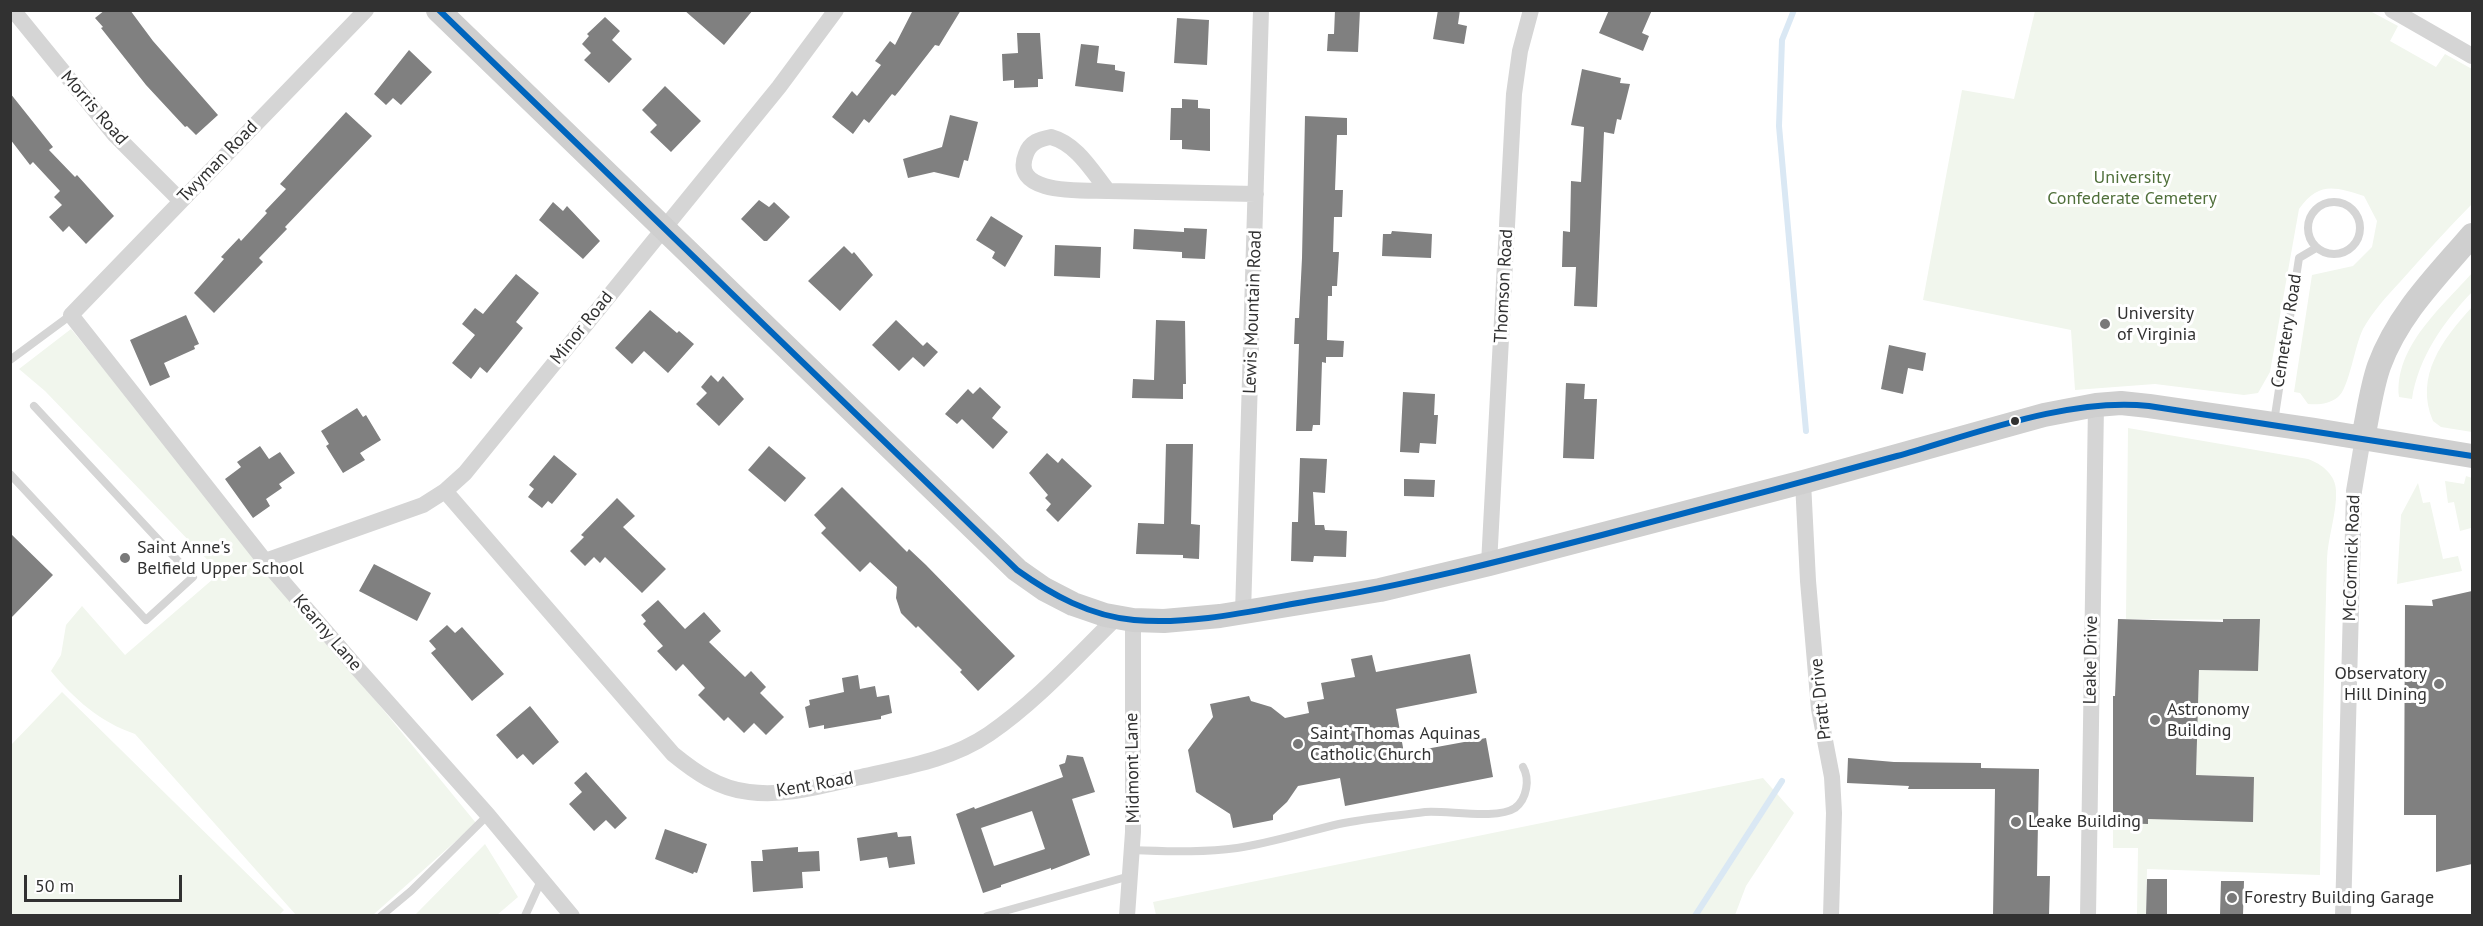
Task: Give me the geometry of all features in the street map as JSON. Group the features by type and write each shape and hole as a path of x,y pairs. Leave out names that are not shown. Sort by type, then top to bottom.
{"main road":[{"path":"438,10 1017,570 1044,589 1073,604 1125,619 1164,621 1243,613 1380,590 1803,482 2044,415 2096,405 2121,403 2149,406 2472,456"},
{"name":"McCormick Road","path":"2362,438 2378,368 2388,342 2410,305 2472,235"}],"street":[{"name":"Morris Road","path":"13,10 114,134 180,200"},
{"name":"Twyman Road","path":"71,315 366,10"},
{"name":"Minor Road","path":"265,561 423,505 445,491 465,472 779,87 836,10"},
{"name":"Lewis Mountain Road","path":"1243,613 1261,10"},
{"name":"Thomson Road","path":"1489,564 1514,94 1520,51 1531,10"},
{"path":"2392,10 2472,56"},
{"path":"1108,191 1071,145 1063,140 1051,137 1039,139 1029,146 1024,156 1024,168 1029,178 1044,187 1108,191 1256,194"},
{"name":"Kearny Lane","path":"71,315 265,561 488,815 572,915"},
{"name":"Leake Drive","path":"2088,915 2096,405"},
{"name":"McCormick Road","path":"2343,915 2354,491 2362,438"},
{"name":"Pratt Drive","path":"1803,482 1808,581 1819,709 1832,777 1834,813 1831,915"},
{"name":"Kent Road","path":"445,491 673,754 693,770 716,783 747,792 773,794 799,791 933,760 964,748 988,735 1015,715 1125,619"},
{"name":"Midmont Lane","path":"1125,619 1132,850 1127,915"}],"lane":[{"path":"2332,201 2349,206 2355,212 2360,229 2355,245 2340,254 2332,255 2316,248 2308,232 2310,215 2324,203 2332,201"},
{"name":"Cemetery Road","path":"2273,424 2299,258 2316,248"},
{"path":"10,360 71,315"},
{"path":"10,474 146,620 193,577 34,406"},
{"path":"1132,850 1235,848 1354,822 1434,811 1482,814 1512,809 1526,792 1528,776 1523,767"},
{"path":"381,915 411,891 488,815"},
{"path":"987,915 1130,876"},
{"path":"525,915 540,883 540,878"}],"green space":[{"name":"University Confederate Cemetery","path":"2035,11 2370,11 2398,26 2390,41 2436,67 2445,54 2472,69 2472,204 2371,316 2360,336 2349,376 2338,397 2324,404 2308,404 2300,393 2294,392 2312,275 2353,266 2372,247 2377,221 2364,196 2344,190 2321,190 2306,200 2299,209 2270,372 2258,393 2244,395 2155,384 2075,390 2071,330 1923,300 1962,90 2014,99"},
{"path":"2472,273 2472,292 2442,328 2426,355 2412,399 2399,397 2399,379 2412,345 2434,314"},
{"path":"2472,307 2472,432 2441,427 2433,421 2427,389 2434,359 2451,332"},
{"path":"71,329 476,823 373,915 296,915 135,734 110,723 88,708 51,671 61,655 66,625 82,606 125,655 220,573 45,391 19,369"},
{"path":"2128,428 2308,459 2331,475 2336,491 2327,559 2320,875 2147,869 2146,915 2137,915 2138,848 2113,848 2113,823 2147,824 2148,819 2253,821 2254,777 2196,775 2199,670 2258,671 2260,620 2126,619"},
{"path":"2466,476 2472,478 2472,532 2471,528 2460,531 2454,502 2448,503 2445,481 2464,484"},
{"path":"2418,483 2423,503 2430,502 2443,559 2458,556 2462,571 2397,584 2401,515"},
{"path":"62,692 284,910 279,915 11,915 11,745"},
{"path":"1763,778 1794,813 1746,886 1735,915 1156,915 1153,902"},
{"path":"485,844 518,897 497,915 415,915"}],"building":[{"path":"105,10 130,10 153,41 218,115 196,135 187,126 185,127 146,85 101,28 103,27 95,18"},
{"path":"684,10 753,10 724,45"},
{"path":"913,10 961,10 939,46 935,45 895,96 892,94 869,123 864,119 853,134 832,117 852,91 857,96 881,65 875,61 890,41 895,45"},
{"path":"1335,10 1360,10 1358,52 1327,51 1328,34 1334,34"},
{"path":"1438,10 1460,10 1458,24 1467,26 1464,44 1433,39"},
{"path":"1609,10 1652,10 1642,33 1649,36 1643,51 1599,33"},
{"path":"605,17 620,31 612,40 632,59 609,83 584,60 591,53 582,44 589,36 587,34"},
{"path":"1177,18 1209,20 1207,65 1174,63"},
{"path":"1017,33 1040,33 1043,79 1038,79 1038,87 1014,88 1014,80 1003,81 1002,54 1018,53"},
{"path":"1081,44 1099,46 1097,63 1115,65 1115,70 1125,72 1123,92 1075,86"},
{"path":"409,50 432,72 401,105 393,98 386,105 374,94"},
{"path":"1582,69 1621,78 1620,83 1630,84 1621,120 1617,119 1614,134 1604,132 1597,307 1574,306 1576,267 1562,267 1563,231 1570,232 1571,181 1581,182 1584,127 1571,125"},
{"path":"665,86 701,121 671,152 650,132 657,125 642,110"},
{"path":"10,93 53,147 49,150 75,177 77,175 114,216 86,244 69,226 63,232 49,217 62,205 54,197 60,191 33,162 30,165 10,139"},
{"path":"1182,99 1198,100 1198,108 1210,109 1210,151 1182,149 1182,140 1170,140 1171,108 1182,108"},
{"path":"346,112 372,136 285,227 287,229 259,258 263,262 214,313 194,293 224,259 221,257 239,238 241,241 267,213 265,211 286,189 280,184"},
{"path":"950,115 978,122 968,161 964,160 959,178 934,172 908,178 903,159 942,147"},
{"path":"1305,116 1347,118 1347,135 1337,135 1335,190 1343,190 1342,217 1334,217 1333,252 1339,252 1337,286 1332,286 1332,296 1328,296 1327,340 1344,341 1343,357 1326,357 1326,363 1322,362 1320,425 1313,425 1312,431 1296,431 1299,344 1294,344 1295,318 1299,318 1302,258"},
{"path":"759,200 769,207 774,202 790,217 767,241 764,241 741,219"},
{"path":"553,202 563,211 567,206 600,241 583,259 539,220"},
{"path":"991,216 1023,236 1005,267 992,258 995,252 976,240"},
{"path":"1184,228 1207,229 1205,259 1182,258 1182,252 1133,249 1134,229 1184,232"},
{"path":"1392,231 1432,234 1431,258 1382,256 1383,234 1391,234"},
{"path":"1055,245 1101,247 1100,278 1054,276"},
{"path":"844,246 852,254 854,252 873,275 840,311 808,281"},
{"path":"516,274 539,293 516,322 523,328 487,373 480,367 471,379 452,363 475,335 462,324 475,308 483,314"},
{"path":"650,310 694,344 668,373 644,351 632,364 615,348"},
{"path":"186,315 199,344 194,346 195,349 164,363 170,377 150,386 130,340"},
{"path":"896,320 923,346 927,342 938,352 924,367 913,357 899,371 872,345"},
{"path":"1156,320 1185,321 1186,384 1183,384 1183,399 1132,398 1133,379 1154,380"},
{"path":"1889,345 1926,353 1923,371 1908,368 1903,394 1881,389"},
{"path":"711,375 718,382 723,376 744,399 719,426 696,404 707,393 701,387"},
{"path":"1566,383 1585,384 1584,399 1597,399 1594,459 1563,458"},
{"path":"980,387 1001,407 992,418 1008,432 993,449 962,419 957,424 945,414 968,389 973,394"},
{"path":"1403,392 1435,394 1434,415 1438,415 1436,444 1420,443 1419,453 1400,452"},
{"path":"357,408 363,417 366,415 381,440 360,453 365,460 343,473 326,446 329,444 321,431"},
{"path":"1166,444 1193,444 1191,524 1200,525 1199,559 1183,558 1183,555 1136,554 1138,523 1164,524"},
{"path":"260,446 269,459 280,452 295,473 279,484 282,488 266,499 270,506 253,518 225,479 241,467 237,462"},
{"path":"769,446 806,478 785,502 748,470"},
{"path":"1047,453 1058,463 1062,458 1092,486 1058,522 1046,510 1051,504 1045,498 1048,495 1029,473"},
{"path":"554,455 577,474 552,504 548,501 542,508 528,497 534,489 529,485"},
{"path":"1300,458 1327,459 1325,493 1313,492 1315,525 1324,525 1325,530 1347,531 1346,557 1314,556 1313,562 1291,561 1292,522 1298,522"},
{"path":"1404,479 1435,480 1434,497 1404,496"},
{"path":"842,487 907,552 909,549 926,565 1015,656 978,691 960,672 962,670 918,626 916,628 901,613 896,598 897,587 870,562 860,572 821,533 826,528 814,515"},
{"path":"617,498 635,516 623,527 666,569 642,593 605,557 600,563 594,557 585,566 570,551 584,537 581,535"},
{"path":"10,533 53,575 10,619"},
{"path":"374,564 431,593 417,621 359,591"},
{"name":"Observatory Hill Dining","path":"2472,591 2472,864 2436,872 2436,815 2404,815 2405,605 2433,606 2432,600"},
{"path":"658,600 685,629 704,612 721,631 709,642 745,677 751,671 766,687 760,693 784,717 766,735 754,723 744,733 728,717 724,721 698,695 705,688 683,664 676,671 657,651 663,646 643,624 646,621 641,615"},
{"name":"Astronomy Building","path":"2118,619 2223,622 2223,619 2260,619 2258,671 2199,670 2196,775 2254,777 2253,822 2148,819 2148,824 2113,823 2113,696 2115,696"},
{"path":"447,625 455,633 462,627 504,674 472,701 431,653 436,649 429,641"},
{"name":"Saint Thomas Aquinas Catholic Church","path":"1470,654 1477,693 1396,709 1404,753 1486,738 1493,777 1345,806 1340,778 1298,786 1287,802 1273,815 1273,820 1233,828 1230,814 1196,792 1188,750 1213,717 1210,704 1249,696 1251,701 1271,707 1285,718 1309,713 1307,702 1324,699 1321,683 1355,677 1351,659 1372,655 1376,672"},
{"path":"858,675 860,689 875,686 877,697 889,695 892,713 881,716 881,719 824,729 824,725 809,728 805,707 810,705 809,700 844,692 842,678"},
{"path":"530,706 559,742 533,765 523,754 517,759 496,735"},
{"path":"1067,755 1083,757 1095,792 1072,799 1090,855 983,893 956,814 1063,777 1059,765 1065,763","holes":["1032,811 1045,849 994,866 981,828"]},
{"name":"Leake Building","path":"1848,758 1894,762 1981,763 1981,768 2039,769 2037,876 2050,876 2049,915 1993,915 1995,789 1908,789 1909,786 1847,783"},
{"path":"586,772 627,818 615,829 606,820 594,831 569,804 582,792 574,783"},
{"path":"665,829 707,844 697,873 693,874 655,859"},
{"path":"897,832 898,837 911,836 915,864 889,868 887,857 860,861 857,838"},
{"path":"798,847 798,852 819,851 820,871 802,872 803,888 753,892 751,861 763,861 762,850"},
{"path":"2147,879 2167,879 2167,915 2146,915"},
{"name":"Forestry Building Garage","path":"2221,881 2244,881 2243,915 2220,915"}],"waterway":[{"path":"1794,10 1782,40 1779,126 1806,431"},
{"path":"1695,916 1782,781"}],"transit line":[{"path":"439,10 1017,570 1072,603 1118,618 1156,621 1200,619 1346,595 1420,580 1750,496 2022,419 2087,407 2149,406 2472,456"}],"place":[{"name":"University of Virginia","path":"2105,324"},
{"name":"Saint Anne's Belfield Upper School","path":"125,558"},
{"name":"Observatory Hill Dining","path":"2439,684"},
{"name":"Astronomy Building","path":"2155,720"},
{"name":"Saint Thomas Aquinas Catholic Church","path":"1298,744"},
{"name":"Leake Building","path":"2016,822"},
{"name":"Forestry Building Garage","path":"2232,898"}]}
